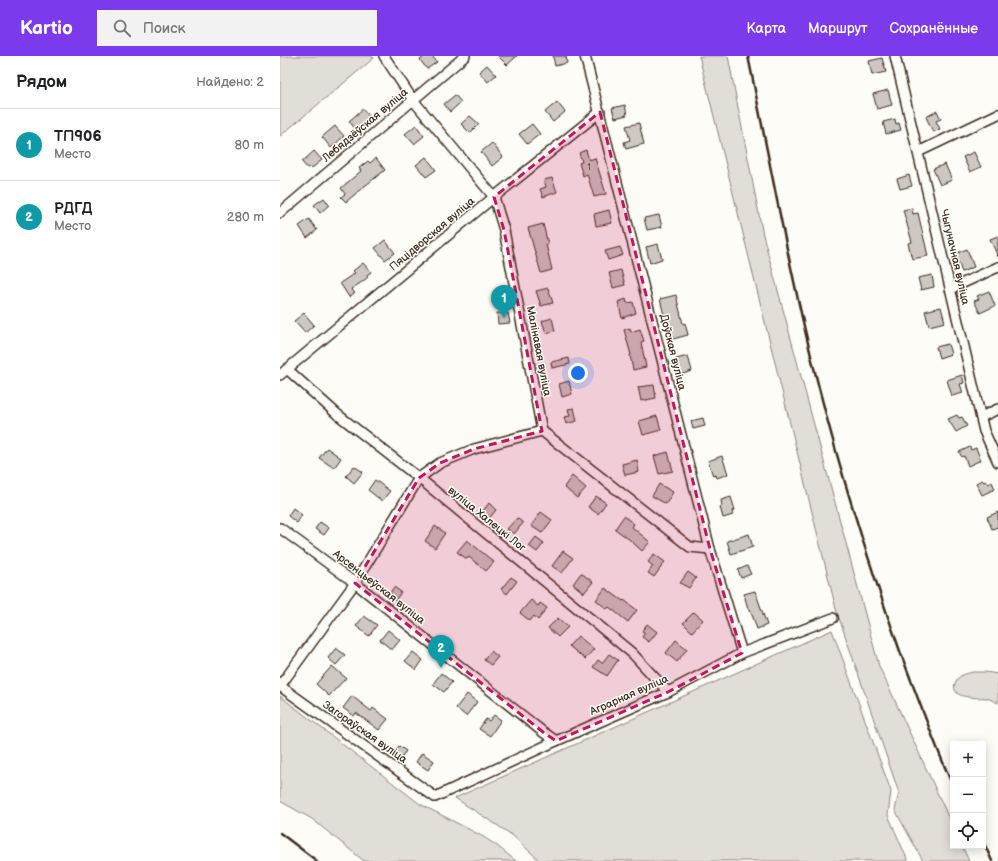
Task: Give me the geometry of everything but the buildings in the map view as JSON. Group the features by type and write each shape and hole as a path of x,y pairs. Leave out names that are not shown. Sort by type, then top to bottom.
{"street":[{"name":"Малінавая вуліца","path":"384,56 413,100 494,197 504,230 542,431"},
{"name":"Лебядзёўская вуліца","path":"280,213 465,56"},
{"name":"Доўская вуліца","path":"585,56 710,549 742,653"},
{"name":"Чыгуначная вуліца","path":"896,56 984,431 998,462"},
{"name":"Пяцідворская вуліца","path":"283,372 494,197 600,112"},
{"path":"918,152 998,114"},
{"path":"950,289 998,267"},
{"name":"вуліца Халецкі Лог","path":"283,372 419,478 632,653 668,692"},
{"path":"981,417 998,410"},
{"path":"280,686 355,583 419,478 440,463 474,449 542,431 690,547 710,549"},
{"name":"Арсенцьеўская вуліца","path":"280,528 355,583 556,741"},
{"name":"Аграрная вуліца","path":"435,797 556,741 668,692 742,653 833,618"},
{"name":"Загораўская вуліца","path":"280,686 435,797"}],"highlighted area":[{"path":"600,112 710,549 742,653 668,692 556,741 543,732 355,583 419,478 440,463 474,449 542,431 504,230 494,197"}],"shaded area":[{"path":"280,56 371,56 374,58 280,136"},
{"path":"699,56 728,56 763,235 879,666 950,820 950,849 963,849 969,861 923,861 895,810 899,793 836,609"},
{"path":"832,630 891,791 888,815 908,861 540,861 512,835 455,798"},
{"path":"973,672 998,674 998,703 986,698 960,695 956,692 955,683 958,678 962,675"},
{"path":"280,696 420,804 482,836 516,861 364,861 312,819 280,801"}],"railway":[{"path":"748,56 799,306 837,455 867,555 901,654 950,779"},
{"path":"280,833 317,861"},
{"path":"986,848 992,861"}],"place":[{"name":"ТП906","path":"504,318"},
{"name":"РДГД","path":"441,668"}]}
